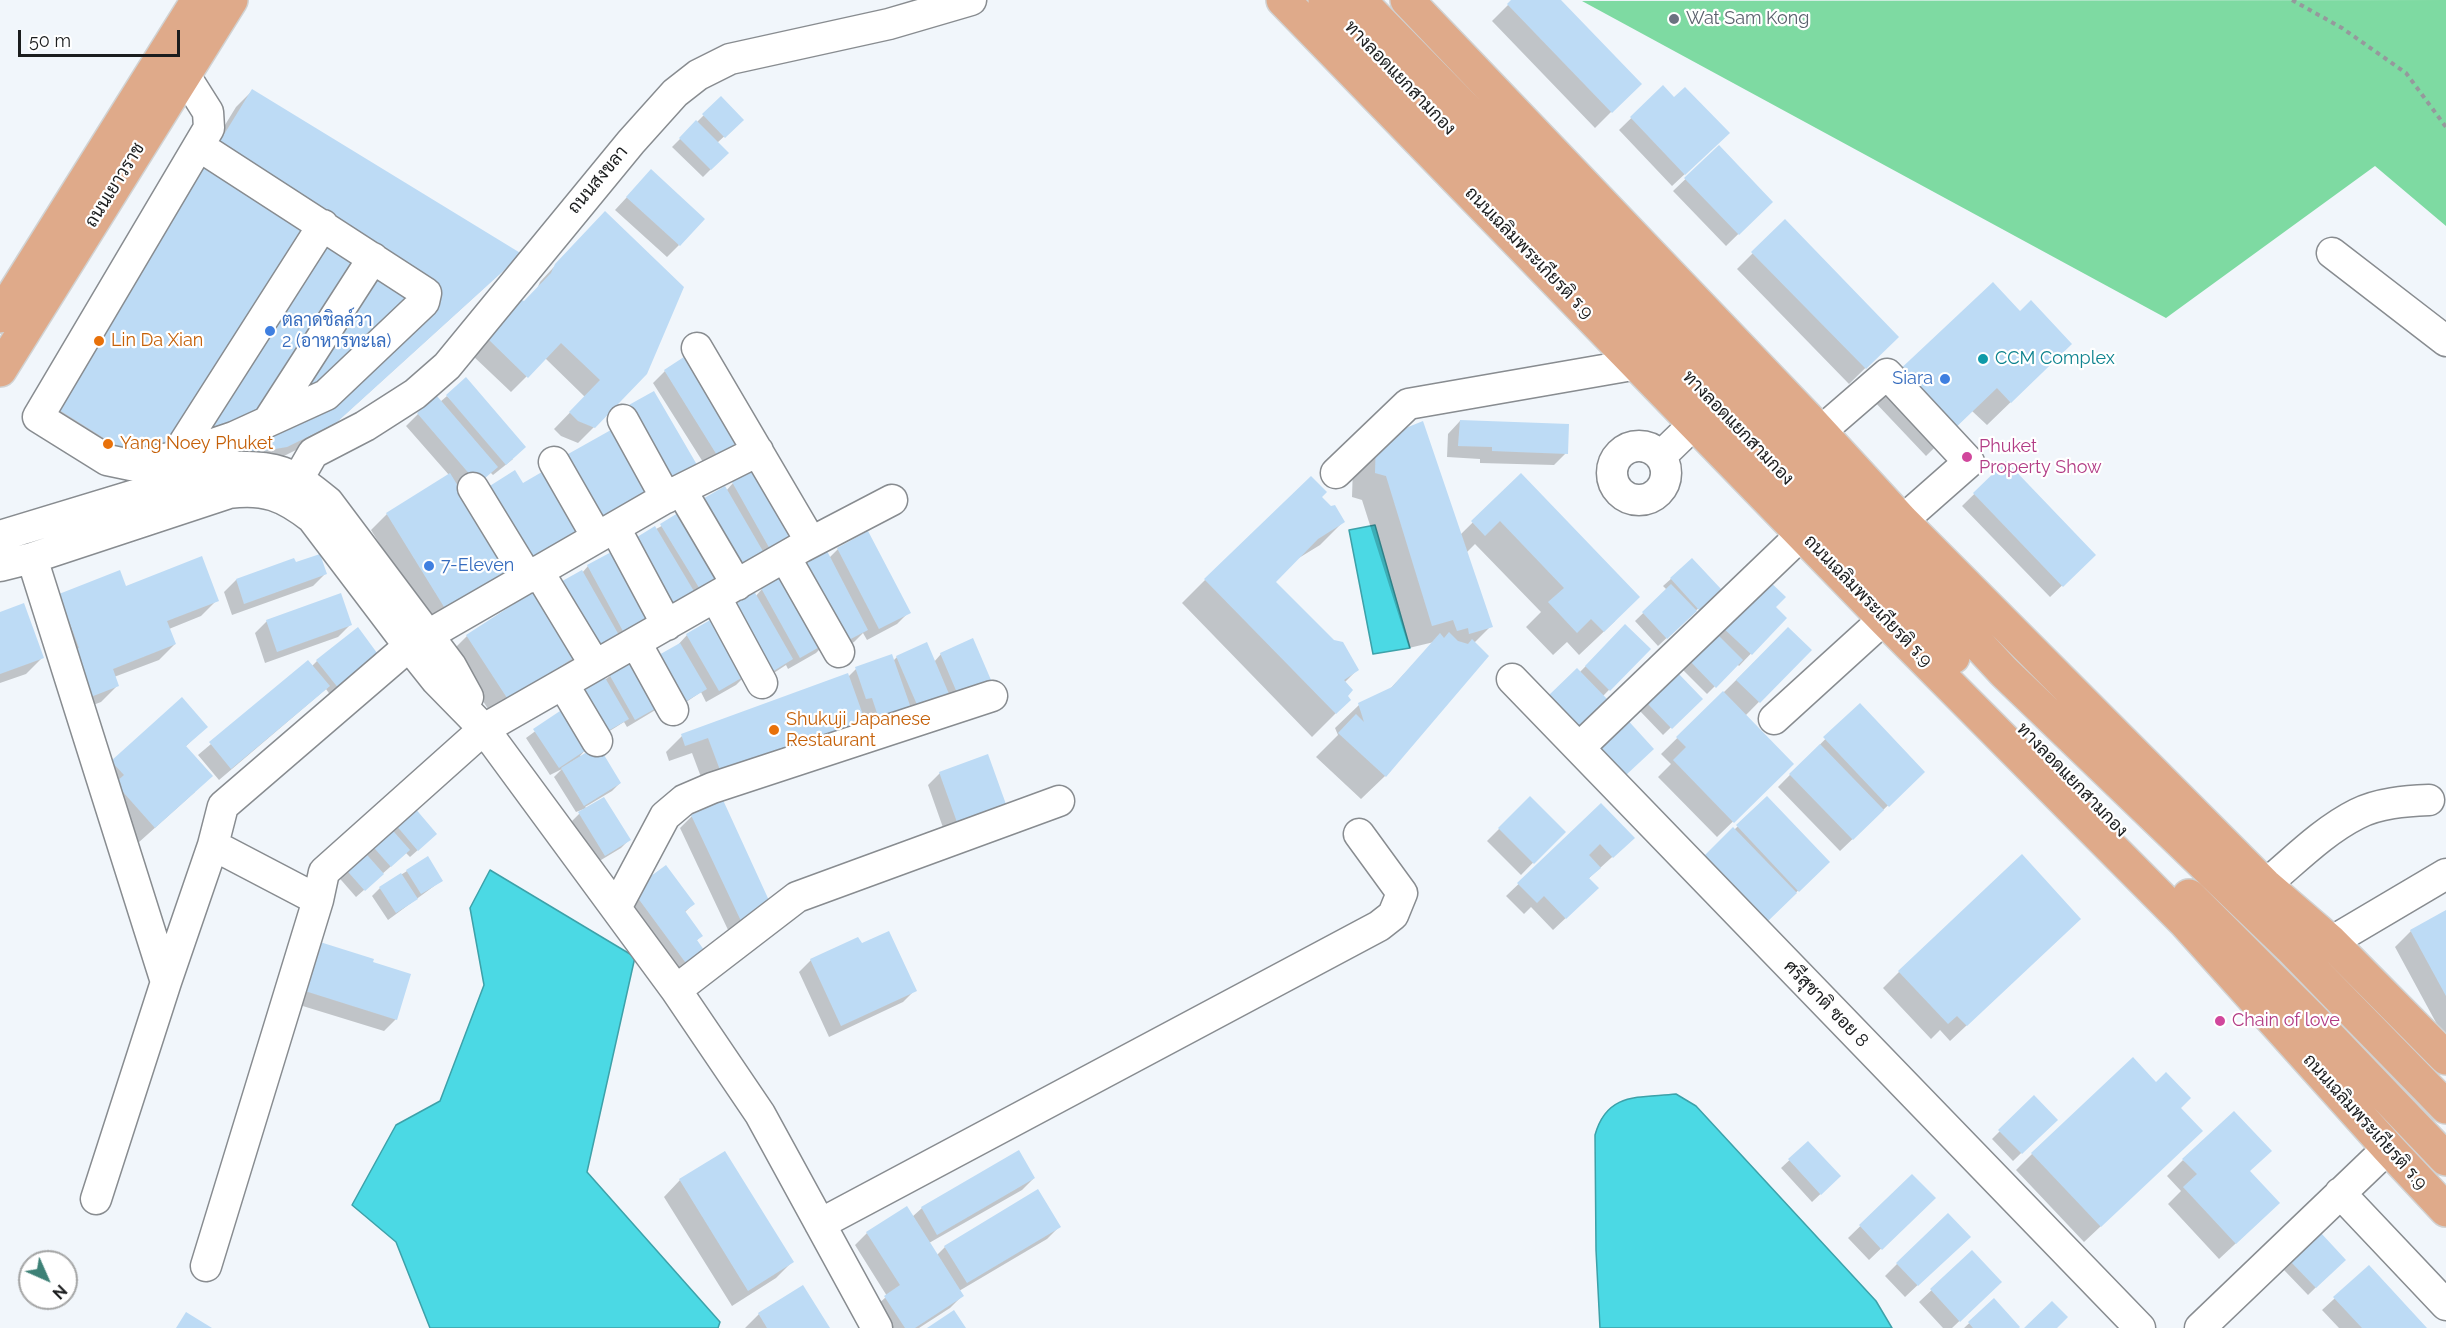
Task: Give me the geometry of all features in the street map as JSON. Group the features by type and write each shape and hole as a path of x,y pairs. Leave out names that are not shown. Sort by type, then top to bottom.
{"main road":[{"name":"ถนนเยาวราช","path":"0,316 198,0"},
{"name":"ถนนเยาวราช","path":"0,370 231,0"},
{"name":"ถนนเฉลิมพระเกียรติ ร.9","path":"1283,0 1884,619 2184,921 2446,1210"},
{"name":"ทางลอดแยกสามกอง","path":"1324,0 1770,459 1984,691 2149,858"},
{"name":"ทางลอดแยกสามกอง","path":"1359,0 1789,440 2004,672 2172,833"},
{"path":"1407,0 1820,432 1902,521 2265,885 2331,942 2446,1058"},
{"path":"2038,657 2172,833 2290,947 2446,1107"},
{"path":"1980,714 2149,858"},
{"name":"ถนนเฉลิมพระเกียรติ ร.9","path":"2149,858 2243,949 2446,1159"}],"street":[{"name":"ถนนสงขลา","path":"298,479 313,453 365,426 395,407 415,394 447,366 631,142 675,93 698,75 730,59 889,24 971,0"},
{"path":"184,74 208,112 209,128 38,417 107,460 130,465 179,469 257,466 284,471 328,502 418,641 436,680 484,729 676,990 760,1114 877,1328"},
{"path":"0,536 143,492 234,437 326,395 424,302 426,293 199,146"},
{"path":"179,469 323,225"},
{"path":"2332,253 2446,342"},
{"path":"268,421 373,258"},
{"path":"698,348 811,542"},
{"path":"1336,473 1408,404 1638,364"},
{"path":"1820,432 1887,374 1961,453 1969,462 1902,521"},
{"path":"623,420 674,494 726,591 762,683"},
{"path":"1661,456 1695,423"},
{"path":"96,1199 213,845 223,806 418,641 674,494 758,451"},
{"path":"554,462 606,532 667,625"},
{"path":"130,465 143,492"},
{"path":"473,488 595,666"},
{"path":"0,566 32,558 229,493 248,490 274,494 296,505 312,518 418,641"},
{"path":"206,1266 318,900 324,872 484,729 811,542 892,500"},
{"path":"1579,748 1802,534"},
{"path":"785,557 839,652"},
{"path":"32,558 166,982"},
{"path":"1774,719 1884,619"},
{"path":"636,643 673,710"},
{"name":"ศรีสุชาติ ซอย 8","path":"1512,679 2140,1328"},
{"path":"563,684 597,741"},
{"path":"616,908 665,816 684,800 712,788 992,696"},
{"path":"2265,885 2331,831 2358,813 2407,801 2429,800"},
{"path":"676,990 797,897 1059,801"},
{"path":"820,1224 1379,926 1394,915 1402,893 1359,834"},
{"path":"213,845 318,900"},
{"path":"2331,942 2446,874"},
{"path":"2218,1322 2340,1193 2388,1148"},
{"path":"2340,1193 2446,1305"}],"path":[{"path":"2292,0 2342,28 2406,73 2446,127"}],"green space":[{"path":"2446,0 2446,226 2375,166 2166,318 1582,1"}],"water":[{"path":"1375,525 1410,648 1373,654 1349,530"},
{"path":"490,870 635,957 587,1172 720,1322 718,1328 430,1328 396,1242 352,1205 396,1125 440,1101 484,985 470,908"},
{"path":"1676,1094 1696,1106 1876,1301 1892,1328 1600,1328 1596,1250 1595,1135 1600,1121 1616,1104 1637,1097"}],"building":[{"path":"1511,0 1561,0 1642,84 1612,113 1507,4"},
{"path":"1663,85 1674,97 1685,87 1730,133 1685,175 1630,117"},
{"name":"ตลาดชิลล์วา 2 (อาหารทะเล)","path":"252,89 522,254 336,423 287,447 153,469 56,408"},
{"path":"721,96 744,120 725,138 702,114"},
{"path":"696,120 729,153 711,170 679,138"},
{"path":"1719,145 1773,202 1739,235 1684,178"},
{"path":"651,169 705,219 680,246 626,197"},
{"path":"605,211 684,287 647,374 595,428 578,421 569,412 600,380 561,343 528,378 487,338 519,299 524,301"},
{"path":"1785,219 1899,337 1866,369 1751,252"},
{"name":"CCM Complex","path":"1993,282 2020,311 2031,300 2072,344 2011,403 1997,388 1950,433 1895,374"},
{"path":"690,353 746,443 720,460 664,370"},
{"path":"466,377 526,447 506,465 446,395"},
{"path":"654,391 700,470 674,486 627,406"},
{"path":"437,396 498,467 478,484 417,413"},
{"path":"1460,420 1569,424 1568,454 1492,451 1492,447 1458,446"},
{"path":"1423,421 1493,627 1469,634 1468,628 1457,631 1453,620 1432,626 1386,476 1375,473 1376,440"},
{"path":"618,426 656,495 598,526 561,458"},
{"path":"2006,461 2096,555 2063,587 1973,493"},
{"path":"760,466 799,535 771,551 732,482"},
{"path":"547,469 585,534 531,566 485,489 515,470 523,483"},
{"path":"450,473 513,576 449,615 386,513"},
{"path":"1521,473 1640,597 1604,632 1591,619 1577,633 1548,602 1564,588 1500,521 1485,536 1471,521"},
{"path":"1311,476 1327,492 1322,497 1331,506 1335,505 1345,522 1318,539 1276,582 1334,640 1343,642 1359,670 1344,680 1353,690 1348,696 1351,700 1336,714 1204,579"},
{"path":"725,486 764,553 734,571 694,504"},
{"path":"686,508 727,575 701,591 660,524"},
{"path":"655,526 695,593 668,609 629,542"},
{"path":"868,531 911,613 879,629 837,548"},
{"path":"826,549 868,630 841,644 800,563"},
{"path":"615,550 651,618 624,633 587,565"},
{"path":"320,554 327,574 244,604 236,579 294,558 296,562"},
{"path":"202,556 219,601 167,621 176,644 113,669 119,686 88,698 70,651 79,648 59,594 120,570 126,586"},
{"path":"1692,558 1721,589 1699,610 1670,578"},
{"path":"582,570 620,637 594,651 557,584"},
{"path":"791,571 830,641 800,658 761,588"},
{"path":"1765,577 1786,597 1776,607 1787,618 1752,655 1720,625"},
{"path":"1671,584 1697,611 1667,639 1642,612"},
{"path":"537,589 579,654 509,701 466,635"},
{"path":"754,591 793,659 767,675 727,607"},
{"path":"341,593 352,625 277,652 266,620"},
{"path":"24,603 44,658 0,674 0,612"},
{"path":"717,616 750,673 719,691 686,634"},
{"path":"1625,624 1651,649 1610,691 1585,666"},
{"path":"358,627 380,657 339,689 316,660"},
{"path":"1788,627 1812,650 1760,703 1736,680"},
{"path":"1449,632 1458,641 1468,644 1472,639 1489,656 1386,777 1338,733 1356,714 1364,722 1358,703 1392,687 1440,633 1444,638"},
{"path":"1716,633 1743,660 1716,688 1689,660"},
{"path":"973,638 994,687 961,702 940,653"},
{"path":"927,642 952,701 921,714 896,656"},
{"path":"680,643 707,689 678,706 650,660"},
{"path":"892,654 913,714 881,725 872,698 866,699 855,667"},
{"path":"641,656 667,702 635,720 609,674"},
{"path":"308,660 330,686 231,769 209,742"},
{"path":"1577,668 1609,701 1580,729 1548,696"},
{"path":"1677,672 1703,699 1672,729 1646,702"},
{"name":"Shukuji Japanese Restaurant","path":"848,673 867,726 723,778 708,738 685,746 681,734"},
{"path":"604,676 629,719 599,736 574,694"},
{"path":"1723,691 1794,764 1734,823 1673,760 1686,747 1676,737"},
{"path":"182,697 208,727 186,746 213,776 155,828 115,783 124,775 111,761"},
{"path":"1860,703 1925,772 1889,807 1823,737"},
{"path":"569,705 595,744 559,768 533,729"},
{"path":"1624,716 1654,749 1626,775 1596,742"},
{"path":"1820,744 1884,810 1853,840 1789,774"},
{"path":"598,745 621,783 584,806 561,768"},
{"path":"988,754 1007,807 958,825 939,772"},
{"path":"1530,796 1566,832 1534,864 1498,828"},
{"path":"1767,796 1830,862 1799,892 1736,825"},
{"path":"604,797 631,840 605,856 578,812"},
{"path":"723,800 772,907 741,921 691,815"},
{"path":"1601,803 1635,838 1613,858 1600,844 1589,855 1601,868 1589,878 1599,888 1566,919 1544,896 1537,903 1517,883"},
{"path":"414,807 437,834 418,851 395,824"},
{"path":"387,824 410,850 391,867 368,841"},
{"path":"1733,827 1797,893 1766,923 1702,858"},
{"path":"360,847 384,874 365,891 341,864"},
{"path":"2022,854 2081,919 1967,1026 1957,1016 1948,1024 1898,971"},
{"path":"428,856 443,881 421,894 406,870"},
{"path":"666,865 695,904 685,911 703,936 697,940 706,953 688,966 632,890"},
{"path":"401,873 418,899 396,913 379,887"},
{"path":"2446,910 2446,996 2410,930"},
{"path":"889,931 917,991 841,1026 810,959 858,937 862,943"},
{"path":"320,942 374,959 373,962 411,974 397,1020 305,991"},
{"path":"2133,1057 2156,1082 2166,1072 2191,1098 2181,1108 2203,1131 2101,1227 2031,1153"},
{"path":"2034,1095 2058,1120 2022,1154 1998,1130"},
{"path":"2234,1111 2272,1151 2250,1171 2280,1203 2236,1244 2183,1187 2197,1174 2182,1159"},
{"path":"1808,1141 1841,1176 1821,1195 1788,1159"},
{"path":"1019,1150 1035,1178 937,1235 921,1207"},
{"path":"725,1151 794,1262 748,1291 679,1179"},
{"path":"1912,1174 1936,1198 1882,1250 1859,1225"},
{"path":"1038,1189 1061,1227 967,1283 944,1246"},
{"path":"907,1206 964,1296 915,1328 905,1328 884,1296 900,1285 866,1232"},
{"path":"1948,1213 1971,1237 1918,1286 1896,1263"},
{"path":"2321,1233 2346,1260 2316,1288 2291,1262"},
{"path":"1972,1250 2002,1282 1960,1322 1930,1289"},
{"path":"2369,1265 2427,1328 2362,1328 2333,1297"},
{"path":"803,1285 830,1328 767,1328 758,1313"},
{"path":"1994,1298 2019,1328 1973,1328 1968,1322"},
{"path":"2052,1301 2068,1317 2057,1328 2024,1328"},
{"path":"954,1310 966,1328 927,1328"},
{"path":"186,1312 212,1328 176,1328"}],"place":[{"name":"Wat Sam Kong","path":"1674,19"},
{"name":"ตลาดชิลล์วา 2 (อาหารทะเล)","path":"270,331"},
{"name":"Lin Da Xian","path":"99,341"},
{"name":"CCM Complex","path":"1983,359"},
{"name":"Siara","path":"1945,379"},
{"name":"Yang Noey Phuket","path":"108,444"},
{"name":"Phuket Property Show","path":"1967,457"},
{"name":"7-Eleven","path":"429,566"},
{"name":"Shukuji Japanese Restaurant","path":"774,730"},
{"name":"Chain of love","path":"2220,1021"}]}
